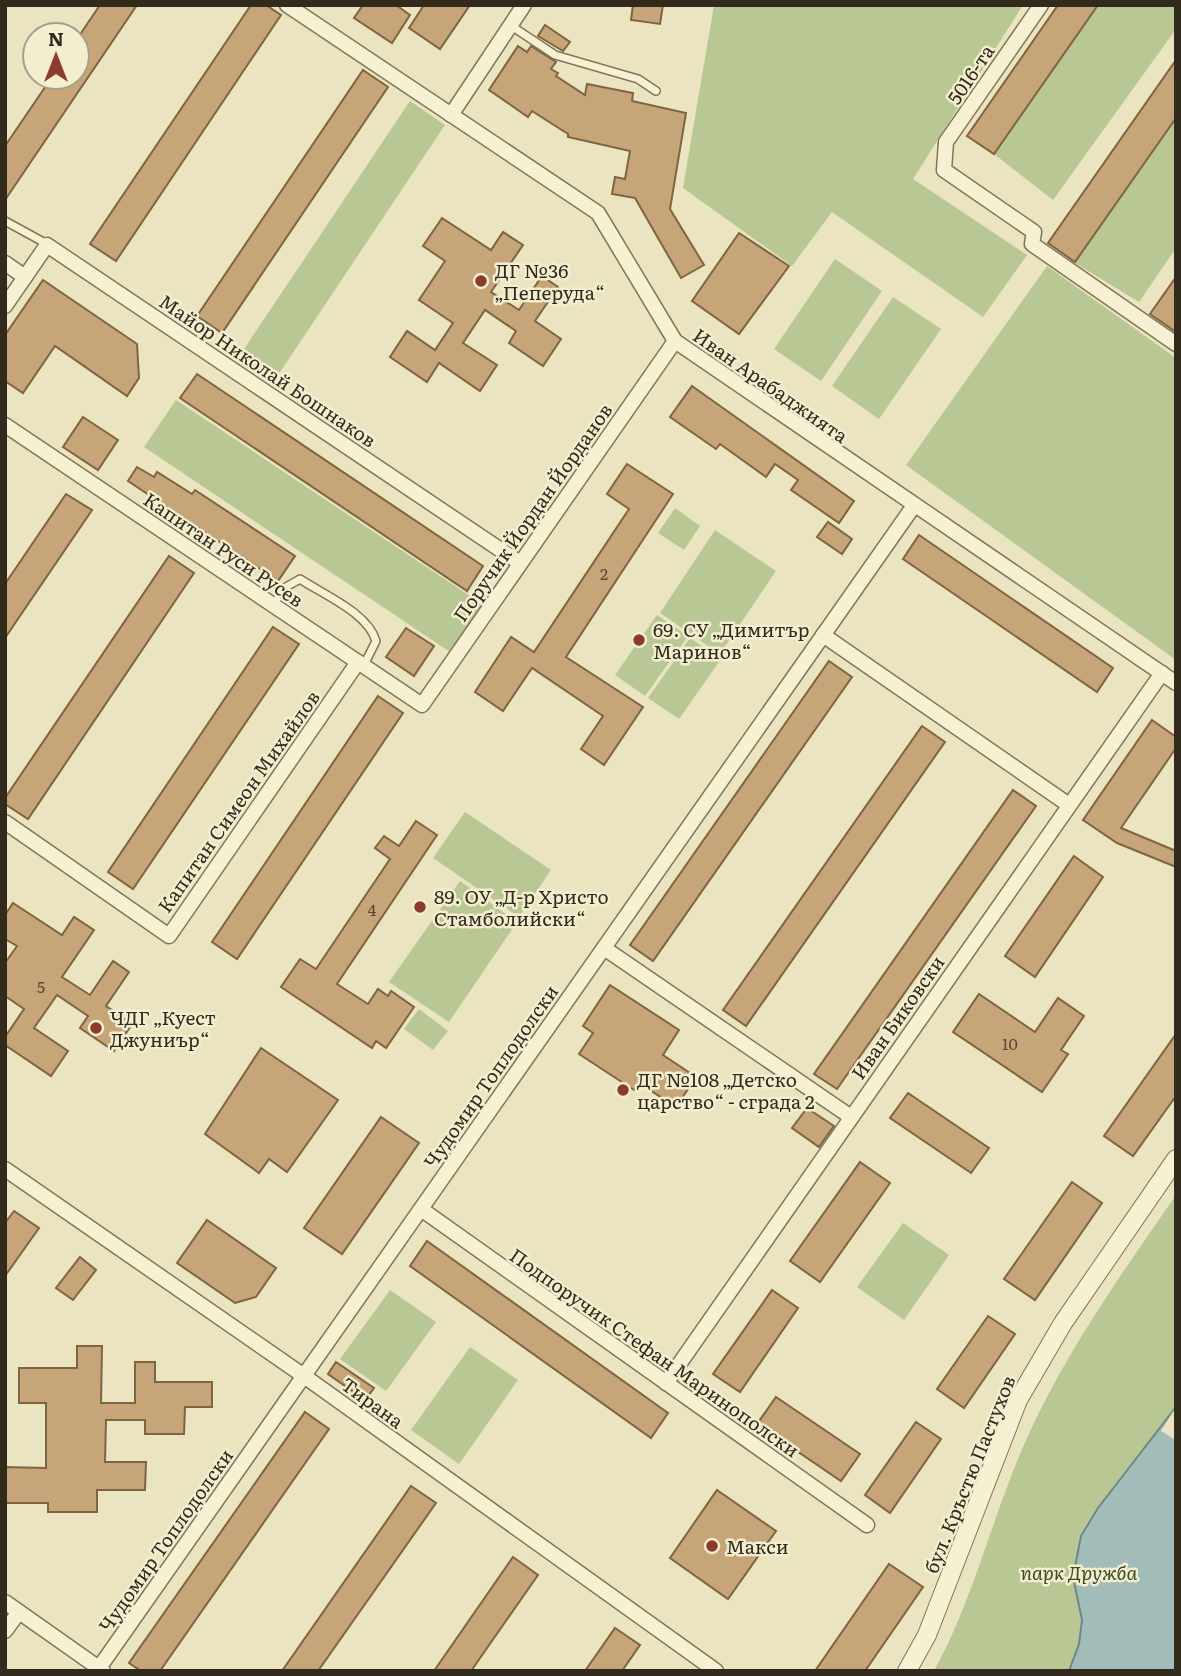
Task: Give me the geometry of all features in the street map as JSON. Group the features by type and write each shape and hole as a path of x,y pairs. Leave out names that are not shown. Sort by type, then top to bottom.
{"street":[{"name":"Иван Арабаджията","path":"287,5 597,213 675,341 913,507 1176,683"},
{"path":"451,115 524,5"},
{"name":"5016-та","path":"1041,5 946,142 944,170 1034,232 1032,244 1176,344"},
{"path":"5,306 47,245"},
{"name":"Майор Николай Бошнаков","path":"47,245 520,563"},
{"path":"5,263 25,277"},
{"name":"Поручик Йордан Йорданов","path":"422,705 675,341"},
{"name":"Капитан Руси Русев","path":"5,425 422,705"},
{"name":"Чудомир Топлодолски","path":"101,1669 913,507"},
{"path":"823,635 1069,805"},
{"name":"Капитан Симеон Михайлов","path":"5,822 169,936 361,664"},
{"name":"Иван Биковски","path":"666,1383 1162,673"},
{"path":"604,948 851,1117"},
{"name":"бул. Кръстю Пастухов","path":"907,1671 927,1635 1018,1400 1063,1324 1176,1159"},
{"name":"Тирана","path":"5,1169 304,1376 716,1671"},
{"name":"Подпоручик Стефан Маринополски","path":"421,1209 867,1525"},
{"path":"5,1602 101,1669"},
{"path":"5,1631 19,1612"}],"lane":[{"path":"510,25 555,55 638,79 656,91"},
{"path":"5,220 47,245"},
{"path":"273,605 286,587 300,579 353,614 372,628 376,641 361,664"}],"green space":[{"path":"714,5 1023,5 913,179 1027,255 983,317 832,212 792,266 683,188"},
{"path":"1098,5 1176,5 1176,29 1053,200 994,154"},
{"path":"410,101 445,125 272,384 236,361"},
{"path":"1176,118 1176,248 1139,302 1075,263"},
{"path":"835,259 882,291 821,381 774,349"},
{"path":"1047,266 1176,358 1176,660 906,465"},
{"path":"893,297 941,329 879,419 832,386"},
{"path":"176,400 488,608 456,656 144,447"},
{"path":"675,508 700,526 684,550 658,533"},
{"path":"715,530 776,571 720,654 660,613"},
{"path":"657,615 688,636 645,696 615,675"},
{"path":"690,638 721,659 679,719 648,698"},
{"path":"465,812 551,870 519,917 433,858"},
{"path":"460,881 517,922 449,1022 389,982"},
{"path":"419,1009 448,1031 433,1050 404,1029"},
{"name":"парк Дружба","path":"1176,1195 1176,1671 934,1671 959,1619 1018,1459 1051,1389 1090,1323"},
{"path":"903,1223 949,1255 904,1320 857,1287"},
{"path":"390,1290 436,1322 386,1391 340,1359"},
{"path":"470,1347 518,1380 459,1464 411,1430"}],"water":[{"path":"1176,1407 1176,1671 1069,1671 1079,1644 1082,1620 1073,1577 1081,1536 1098,1508"}],"pier":[{"path":"1176,1407 1176,1437 1174,1439 1161,1431"}],"building":[{"path":"100,5 137,5 91,73 91,21"},
{"path":"251,5 266,5 281,15 116,261 90,244"},
{"path":"363,5 396,5 410,15 392,43 354,18"},
{"path":"424,5 470,5 440,49 409,28"},
{"path":"633,5 663,5 660,24 631,20"},
{"path":"1058,5 1098,5 994,154 967,136"},
{"path":"545,25 570,42 563,51 538,36"},
{"path":"518,46 527,52 531,46 556,62 551,69 558,73 556,76 585,95 587,84 633,93 632,101 686,113 670,209 704,265 681,278 635,198 612,194 615,177 625,179 630,151 568,137 568,134 532,111 528,117 489,90"},
{"path":"1176,60 1176,118 1075,262 1048,243"},
{"path":"363,70 388,87 222,333 197,316"},
{"path":"42,91 79,91 5,200 5,146"},
{"path":"442,218 491,250 503,232 523,245 491,292 519,310 542,276 558,287 535,321 561,339 543,366 509,343 516,331 485,310 463,343 497,365 480,391 439,363 427,382 390,357 407,331 435,350 453,323 419,300 445,261 423,246"},
{"path":"739,233 789,266 739,334 692,301"},
{"path":"1176,277 1176,332 1150,314"},
{"path":"43,280 137,344 139,378 127,396 55,346 23,393 5,381 5,335"},
{"path":"197,374 483,566 467,591 180,398"},
{"path":"692,386 854,501 839,523 791,490 798,480 775,464 766,477 720,444 716,449 670,417"},
{"path":"83,417 118,440 98,470 63,447"},
{"path":"627,464 673,494 566,657 643,707 604,765 581,749 603,716 532,668 503,711 475,692 511,637 534,652 629,509 607,494"},
{"path":"137,467 154,477 157,472 192,494 195,490 295,556 278,581 128,481"},
{"path":"66,494 92,510 5,638 5,584"},
{"path":"828,522 852,539 842,554 817,537"},
{"path":"919,535 1113,668 1097,692 903,559"},
{"path":"169,556 194,573 28,819 5,804 5,798"},
{"path":"273,627 299,644 133,889 108,872"},
{"path":"406,628 434,646 414,676 386,657"},
{"path":"829,661 852,677 653,961 630,945"},
{"path":"378,696 403,713 237,959 212,942"},
{"path":"1152,720 1176,737 1176,748 1121,828 1176,851 1176,867 1117,843 1083,820"},
{"path":"922,726 945,742 746,1026 723,1010"},
{"path":"1013,790 1036,806 837,1089 814,1074"},
{"path":"416,821 437,835 337,984 368,1004 378,989 388,996 391,991 414,1007 386,1048 376,1041 372,1048 281,987 300,959 316,969 390,859 375,848 384,836 399,846"},
{"path":"1074,856 1103,877 1035,977 1005,956"},
{"path":"13,903 62,935 74,917 94,930 62,977 90,995 113,961 129,972 106,1006 132,1024 114,1051 80,1028 88,1016 57,995 34,1028 68,1051 51,1076 5,1045 5,1037 24,1009 5,996 5,963 17,946 5,939 5,915"},
{"path":"610,985 679,1030 663,1055 696,1077 676,1107 639,1083 634,1090 579,1054 593,1033 583,1026"},
{"path":"979,994 1035,1032 1058,998 1084,1016 1061,1050 1068,1054 1042,1092 953,1032"},
{"path":"1176,1034 1176,1096 1133,1156 1104,1136"},
{"path":"261,1048 338,1100 287,1172 269,1159 259,1173 205,1134"},
{"path":"908,1093 989,1148 971,1173 890,1118"},
{"path":"807,1108 834,1126 819,1147 792,1128"},
{"path":"381,1117 419,1143 342,1254 304,1228"},
{"path":"860,1162 890,1183 820,1282 790,1261"},
{"path":"1072,1182 1102,1203 1035,1300 1004,1279"},
{"path":"14,1211 39,1228 5,1276 5,1223"},
{"path":"207,1220 276,1268 256,1297 235,1303 177,1263"},
{"path":"427,1241 668,1413 651,1438 410,1266"},
{"path":"80,1257 96,1270 73,1300 56,1288"},
{"path":"772,1290 798,1308 740,1392 713,1374"},
{"path":"988,1316 1015,1334 964,1408 937,1389"},
{"path":"77,1346 102,1346 101,1403 135,1403 135,1362 155,1362 155,1382 212,1382 212,1407 185,1407 184,1434 145,1434 145,1420 106,1420 105,1462 146,1462 145,1490 97,1490 97,1512 48,1512 48,1503 5,1503 5,1467 46,1468 46,1403 19,1403 19,1368 77,1368"},
{"path":"336,1362 374,1388 365,1400 328,1374"},
{"path":"776,1397 860,1454 841,1481 757,1424"},
{"path":"305,1412 329,1429 160,1671 141,1671 129,1663"},
{"path":"916,1422 941,1439 890,1513 865,1495"},
{"path":"411,1486 436,1503 318,1671 282,1671"},
{"path":"717,1490 776,1531 728,1599 670,1558"},
{"path":"513,1557 538,1575 471,1671 434,1671"},
{"path":"889,1564 923,1587 865,1671 815,1671"},
{"path":"615,1628 640,1645 622,1671 585,1671"}],"place":[{"name":"ДГ №36 „Пеперуда“","path":"481,281"},
{"name":"69. СУ „Димитър Маринов“","path":"639,640"},
{"name":"89. ОУ „Д-р Христо Стамболийски“","path":"420,907"},
{"name":"ЧДГ „Куест Джуниър“","path":"96,1028"},
{"name":"ДГ №108 „Детско царство“ - сграда 2","path":"623,1090"},
{"name":"Макси","path":"712,1546"}]}
